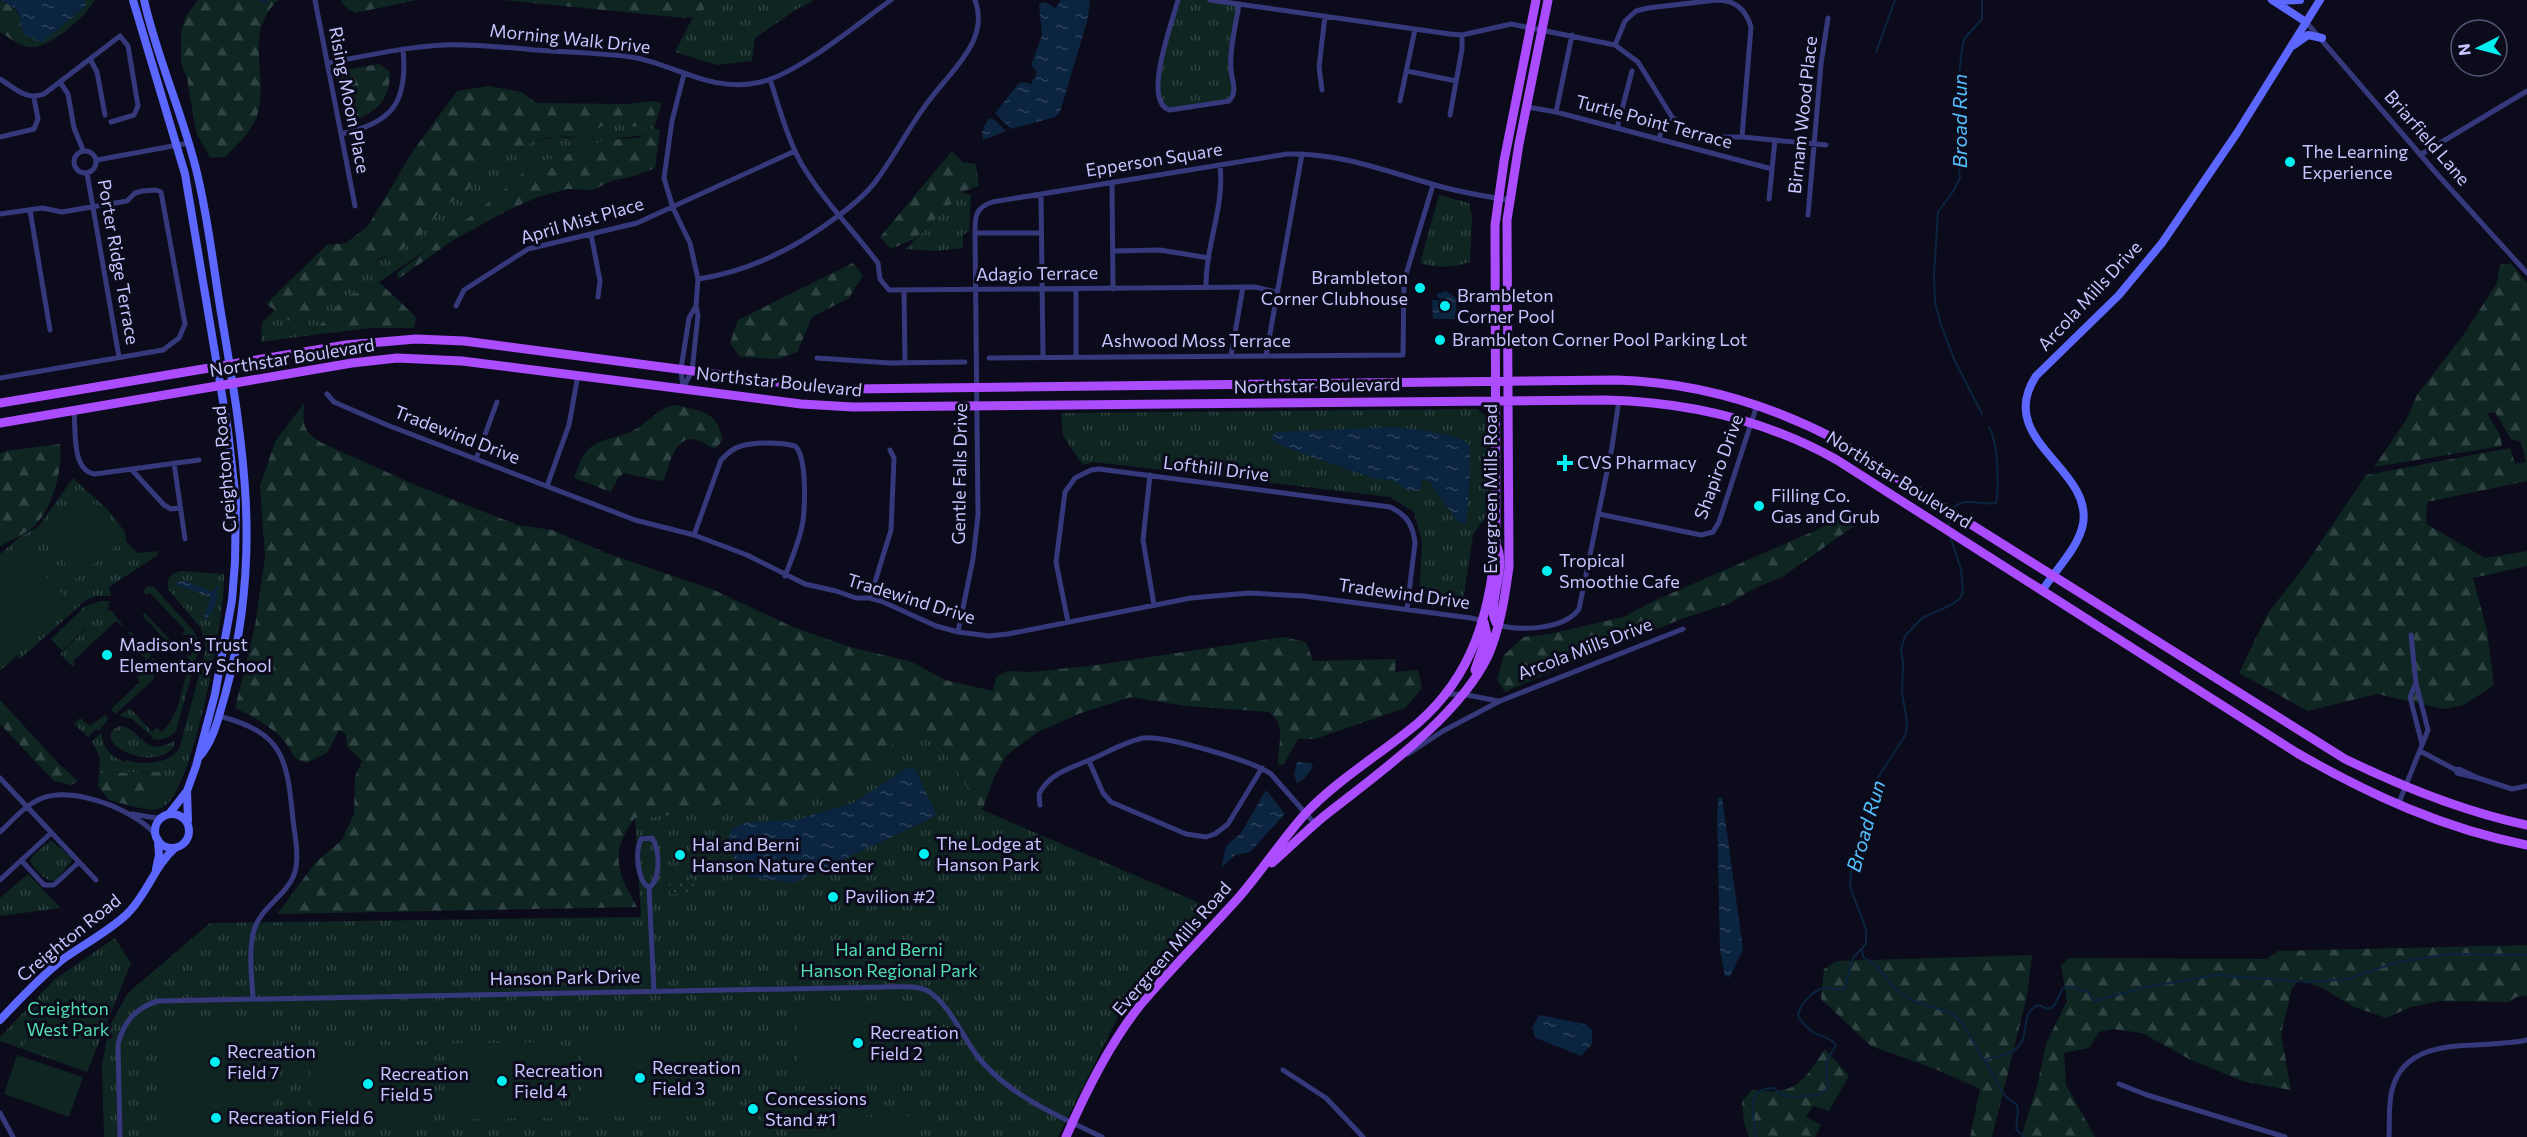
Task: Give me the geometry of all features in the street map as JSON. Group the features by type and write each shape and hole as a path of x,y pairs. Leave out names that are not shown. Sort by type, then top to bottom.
{"main road":[{"name":"Evergreen Mills Road","path":"1066,1137 1110,1052 1141,1005 1254,879 1306,813 1336,786 1418,723 1442,699 1473,649 1484,622 1496,545 1494,248 1497,198 1536,0"},
{"name":"Evergreen Mills Road","path":"1254,879 1315,824 1424,736 1473,679 1487,656 1498,626 1509,567 1506,260 1509,200 1548,0"},
{"name":"Northstar Boulevard","path":"0,403 346,345 416,339 464,341 800,385 851,389 1616,380 1665,382 1705,390 1757,405 1835,439 2323,747 2376,774 2406,786 2485,815 2527,825"},
{"name":"Northstar Boulevard","path":"0,423 352,363 397,358 443,359 801,404 853,408 1619,400 1688,408 1752,422 1817,449 1925,514 2297,753 2352,784 2398,805 2460,828 2527,845"},
{"path":"1496,545 1502,555 1493,611 1494,621 1498,626"},
{"path":"1473,679 1475,666 1487,635 1484,622"}],"street":[{"name":"Creighton Road","path":"0,1020 38,980 63,959 126,915 137,904 168,854 185,843 189,828 186,814 188,788 199,757 227,637 236,562 234,479 184,174 133,0"},
{"name":"Creighton Road","path":"144,0 197,171 233,383 246,485 245,589 237,649 219,716 204,752 199,757"},
{"name":"Rising Moon Place","path":"315,0 356,206"},
{"name":"Morning Walk Drive","path":"327,63 403,49 444,45 479,45 624,56 656,62 706,82 725,85 748,84 770,79 797,66 891,0"},
{"path":"698,279 717,276 766,260 811,237 855,202 878,178 912,124 975,40 980,17 975,0"},
{"path":"1178,0 1157,74 1161,103 1163,108 1170,110 1229,101 1233,97 1231,60 1239,4"},
{"path":"1210,0 1462,35 1503,25 1531,28 1615,45 1644,68 1672,117 1687,129 1702,135 1826,145"},
{"path":"1615,45 1625,21 1640,9 1717,0 1740,7 1748,17 1751,27 1742,137"},
{"path":"2273,0 2300,0"},
{"path":"2273,0 2306,22"},
{"name":"Arcola Mills Drive","path":"2042,591 2080,534 2083,515 2076,491 2032,432 2026,410 2029,390 2036,376 2119,295 2162,243 2237,133 2320,0"},
{"path":"1322,90 1318,67 1325,16"},
{"name":"Birnam Wood Place","path":"1808,215 1828,18"},
{"name":"Briarfield Lane","path":"2306,22 2420,155 2527,273"},
{"path":"1400,101 1415,29"},
{"path":"1450,115 1462,35"},
{"path":"1556,112 1572,35"},
{"path":"2289,49 2308,35 2322,38"},
{"path":"0,79 34,98 60,82 120,36 128,46 137,110 134,115 111,122"},
{"path":"341,134 371,126 393,108 401,94 405,76 403,49"},
{"path":"90,59 97,72 105,115"},
{"path":"1407,71 1456,81"},
{"path":"1617,128 1632,71"},
{"path":"683,389 692,371 698,315 696,306 698,279 690,243 666,188 664,166 679,87 684,74"},
{"path":"770,79 795,151 813,182 840,215"},
{"path":"60,82 68,94 74,128 83,150"},
{"path":"2420,155 2527,91"},
{"path":"0,137 34,129 38,119 34,98"},
{"name":"Turtle Point Terrace","path":"1527,107 1556,112 1772,168"},
{"path":"1659,139 1662,128 1672,117"},
{"path":"1769,200 1775,140"},
{"path":"97,160 189,143"},
{"path":"83,150 92,152 97,160 94,168 87,173 79,171 74,164 76,155 83,150"},
{"name":"April Mist Place","path":"456,306 464,290 516,255 535,246 638,223 795,151"},
{"path":"1266,356 1302,154"},
{"name":"Epperson Square","path":"977,387 975,216 984,204 1220,165 1302,154 1334,156 1470,195 1509,200"},
{"path":"1206,288 1221,193 1220,165"},
{"name":"Porter Ridge Terrace","path":"87,173 119,357"},
{"path":"1112,182 1113,288"},
{"name":"Ashwood Moss Terrace","path":"989,358 1403,355 1404,280 1433,185"},
{"path":"0,214 42,208 58,213 127,201 129,197 142,191 156,190 163,196 184,324 179,338 163,350 0,378"},
{"path":"1041,194 1043,357"},
{"path":"30,210 50,330"},
{"name":"Adagio Terrace","path":"840,215 878,263 880,279 889,290 1243,287 1276,292"},
{"path":"975,233 1041,233"},
{"path":"591,234 600,281 598,297"},
{"path":"1113,251 1160,250 1209,258"},
{"path":"1231,356 1243,287"},
{"path":"1076,289 1076,357"},
{"path":"904,291 905,362"},
{"path":"683,389 681,369 689,318 696,306"},
{"path":"817,358 965,362"},
{"path":"548,486 569,425 578,375"},
{"name":"Gentle Falls Drive","path":"958,632 973,559 978,515 977,387"},
{"name":"Tradewind Drive","path":"327,394 334,402 387,425 635,520 694,535 747,555 805,584 856,598 870,598 936,626 958,632 989,636 1154,604 1249,592 1294,595 1407,609 1484,622"},
{"path":"1498,626 1522,630 1541,627 1566,620 1576,613 1581,603 1599,514 1619,400"},
{"path":"476,459 497,402"},
{"name":"Shapiro Drive","path":"1599,514 1701,535 1713,532 1719,522 1757,405"},
{"path":"74,410 79,460 82,468 88,473 95,474 199,460"},
{"path":"694,535 721,460 727,453 740,446 749,445 795,446 800,450 802,460 802,521 797,545 785,576"},
{"path":"870,598 891,530 894,458 890,450"},
{"path":"174,463 185,539"},
{"path":"131,469 164,505 171,509 180,508"},
{"name":"Lofthill Drive","path":"1068,622 1056,561 1065,492 1075,478 1091,470 1150,475 1390,507 1399,511 1412,524 1415,543 1407,609"},
{"path":"1150,475 1143,540 1154,604"},
{"name":"Arcola Mills Drive","path":"1370,780 1443,731 1500,701 1683,629"},
{"path":"2398,805 2428,730 2416,683 2411,635"},
{"path":"2416,683 2410,697 2421,749 2456,770 2457,773 2512,789 2527,786"},
{"path":"1442,699 1451,694 1500,701"},
{"path":"219,716 247,724 265,735 279,753 290,780 296,869 288,887 263,913 253,933 253,999"},
{"path":"1040,805 1039,794 1052,777 1131,742 1146,738 1240,759 1262,768 1271,774 1315,824"},
{"path":"1089,760 1103,793 1111,802 1197,837 1215,834 1228,824 1262,768"},
{"path":"0,778 50,834 96,880"},
{"path":"0,792 7,785"},
{"name":"Creighton Road","path":"153,878 159,855 156,824 188,788"},
{"path":"0,832 39,799 63,794 89,799 125,812 156,818 166,815 182,817 189,828"},
{"path":"125,812 146,824 166,847 176,848"},
{"path":"0,880 50,834"},
{"path":"649,888 655,883 657,877 656,843 652,838 647,837 641,839 639,845 640,878 649,888 654,992"},
{"path":"21,860 44,885 49,886 54,885 79,862"},
{"name":"Hanson Park Drive","path":"120,1137 118,1044 132,1016 158,1001 887,987 923,989 938,999 985,1065 1003,1081 1048,1112 1102,1137"},
{"path":"2389,1137 2390,1101 2395,1081 2401,1070 2416,1056 2435,1049 2506,1045 2527,1040"},
{"path":"1283,1070 1326,1098 1363,1137"},
{"path":"2119,1084 2147,1095 2284,1137"},
{"path":"0,1113 13,1137"}],"green space":[{"path":"0,0 16,11 22,28 42,41 86,6 84,0 95,0 76,22 57,37 38,46 26,47 0,32"},
{"path":"198,0 278,0 267,13 261,27 259,55 261,85 257,116 247,133 225,157 210,158 196,132 187,78 181,64 181,31 186,16"},
{"path":"341,0 417,0 355,13 344,6"},
{"path":"504,0 714,0 693,17 685,18"},
{"path":"714,0 815,0 797,9 755,38 752,61 717,65 675,52 693,17"},
{"path":"1178,0 1210,0 1239,4 1231,60 1234,92 1231,99 1165,109 1157,83"},
{"path":"379,64 390,72 385,97 376,108 353,120 346,110 342,96 342,70"},
{"path":"489,86 521,92 537,103 627,104 654,101 656,114 639,126 607,124 592,133 551,137 514,152 500,145 466,193 442,208 427,229 402,249 368,264 354,280 338,284 305,322 290,321 266,304 327,245 346,243 368,226 413,151 457,91"},
{"path":"654,101 662,103 654,128 644,135 606,140 558,158 535,162 498,195 438,242 379,282 363,291 345,296 321,324 304,336 261,342 262,322 275,310 290,321 305,322 338,284 354,280 368,264 384,258 427,229 442,208 466,193 500,144 514,152 530,142 589,134 601,126 655,107"},
{"path":"654,128 660,130 655,168 611,181 593,190 567,189 538,197 506,211 452,241 398,279 397,273 498,195 535,162 558,158 606,140 636,138"},
{"path":"952,151 962,162 976,164 979,186 964,191 916,238 891,249 880,237"},
{"path":"962,192 971,195 969,231 963,235 963,248 936,251 906,249"},
{"path":"1439,195 1469,203 1472,216 1470,262 1445,267 1420,263"},
{"path":"853,263 863,275 849,298 812,317 797,352 779,359 740,357 730,343 738,320"},
{"path":"2511,263 2527,283 2527,481 2427,502 2426,524 2485,558 2527,551 2527,566 2473,578 2487,631 2494,685 2464,705 2444,709 2377,694 2308,711 2239,673 2268,613 2304,567 2366,475 2510,448 2515,464 2526,462 2521,442 2511,439 2495,412 2487,413 2500,435 2502,446 2374,467 2406,420 2417,395 2464,334 2497,283 2500,265"},
{"path":"379,282 416,317 414,328 371,328 304,336 321,324 345,296 363,291"},
{"path":"304,403 305,427 315,438 413,484 518,525 552,530 606,553 714,590 793,627 850,647 912,662 945,680 993,691 996,677 1007,671 1032,672 1097,665 1283,637 1306,642 1313,661 1396,659 1395,672 1418,670 1422,688 1405,708 1315,739 1298,739 1284,764 1278,765 1280,730 1275,718 1269,712 1186,706 1131,697 1078,714 1038,732 1007,755 994,777 983,808 980,809 939,741 929,741 914,730 884,750 849,789 778,808 726,803 684,814 635,818 622,841 619,862 625,884 637,907 277,914 316,862 342,840 354,814 355,777 362,761 347,747 346,734 339,730 327,753 306,763 295,758 284,741 270,728 235,708 255,626 265,557 260,486 275,442"},
{"path":"676,405 701,411 712,418 723,440 715,449 697,440 685,440 676,448 664,479 660,481 624,473 618,478 611,492 574,478 584,455 594,445 632,431 658,412"},
{"path":"1477,409 1491,420 1492,507 1473,535 1462,607 1419,598 1422,542 1414,512 1390,497 1094,462 1083,465 1063,436 1061,413"},
{"path":"60,444 58,477 46,510 33,527 0,547 0,454 6,451"},
{"path":"73,478 108,510 125,532 126,541 137,553 157,551 158,555 109,587 111,596 96,596 86,600 20,659 17,655 0,671 0,554 21,536 38,527"},
{"path":"79,489 122,533 123,540 76,579 61,556 57,534 58,522 63,511"},
{"path":"1847,514 1860,522 1782,577 1755,588 1728,604 1684,618 1505,692 1497,680 1504,655 1524,637 1550,634 1623,617"},
{"path":"26,554 65,597 0,656 0,578"},
{"path":"181,571 224,574 220,623 207,695 188,764 177,790 166,805 159,809 147,809 136,806 160,772 99,773 100,758 92,741 101,733 108,751 125,762 126,760 140,763 162,761 179,749 206,649 201,628 168,589 170,577"},
{"path":"148,586 154,587 192,629 197,637 199,648 176,731 159,740 152,739 153,737 132,719 119,716 130,708 152,732 157,728 162,732 177,708 190,660 185,655 191,656 192,647 189,634 182,636 185,630 150,593 145,595 144,590"},
{"path":"100,601 110,601 107,611 111,610 125,628 116,621 73,661 75,664 73,667 60,654 86,629 75,616 84,607"},
{"path":"145,613 171,641 175,639 179,645 177,649 164,646 167,642 143,616 140,618"},
{"path":"75,616 86,628 62,651 51,639"},
{"path":"130,631 152,654 147,660 129,642 131,637 128,633"},
{"path":"153,658 158,662 153,680 115,714 111,709 140,682 137,677 147,668 145,665"},
{"path":"0,700 59,764 78,781 71,785 54,781 0,724"},
{"path":"105,715 108,719 99,731 96,729 89,736 90,739 74,724 80,718 90,726"},
{"path":"120,726 127,728 149,745 164,746 174,741 174,747 164,755 151,757 126,752 116,746 111,739 112,732"},
{"name":"Hal and Berni Hanson Regional Park","path":"914,730 929,741 939,741 980,809 1216,910 1160,966 1119,1015 1058,1137 104,1137 102,1066 109,1027 128,993 210,923 641,917 635,818 684,814 726,803 778,808 870,765 884,750"},
{"path":"99,773 163,773 157,789 151,797 136,806 143,809 109,800 98,786"},
{"path":"51,840 71,857 72,861 55,881 44,877 30,861 32,856"},
{"path":"28,874 61,908 0,916 0,898"},
{"path":"693,879 694,893 670,894 669,881"},
{"name":"Creighton West Park","path":"115,938 131,963 87,1072 0,1041 0,1037 54,980"},
{"path":"2527,945 2527,996 2516,997 2509,1002 2439,1001 2411,1007 2386,1018 2354,1007 2324,989 2300,979 2292,988 2281,1034 2291,1090 2245,1082 2191,1060 2142,1033 2112,1029 2099,1032 2089,1048 2064,1053 2066,1085 2095,1137 2021,1137 2037,1086 2046,1044 2067,1001 2061,965 2069,958 2267,959 2278,951"},
{"path":"2032,955 2027,996 1992,1137 1970,1137 1980,1089 1933,1068 1871,1046 1821,999 1824,969 1837,961"},
{"path":"69,1001 103,1013 83,1067 24,1046 35,1015 61,1024"},
{"name":"Recreation Field 2","path":"917,1001 919,1083 798,1086 797,1003"},
{"name":"Recreation Field 7","path":"272,1023 274,1137 159,1137 158,1025"},
{"name":"Recreation Field 3","path":"696,1039 697,1115 583,1117 582,1041"},
{"name":"Recreation Field 4","path":"559,1042 560,1118 445,1119 444,1044"},
{"name":"Recreation Field 5","path":"425,1045 426,1121 311,1122 310,1047"},
{"path":"1825,1049 1849,1076 1829,1111 1813,1106 1806,1117 1821,1125 1815,1137 1749,1137 1744,1123 1742,1101 1752,1090 1778,1091 1796,1084 1810,1071"},
{"path":"17,1055 83,1077 69,1117 4,1094"},
{"path":"919,1116 919,1137 799,1137 799,1118"}],"water":[{"path":"0,0 84,0 86,6 42,42 24,35 16,10"},
{"path":"1061,0 1090,0 1088,18 1060,112 1055,117 1011,129 995,113 1018,84 1024,82 1031,84 1037,72 1031,65 1042,35 1039,4 1044,2 1056,8"},
{"path":"989,118 995,120 1006,131 983,140 982,131 985,130 983,128"},
{"name":"Brambleton Corner Pool","path":"1446,291 1456,298 1457,319 1433,319 1432,300 1447,301 1438,298 1437,294"},
{"path":"1397,427 1444,435 1469,444 1469,485 1465,525 1456,520 1429,481 1422,480 1420,491 1405,489 1392,480 1376,479 1309,456 1270,439 1276,432"},
{"path":"185,581 212,592 217,586 220,587 216,592 218,594 216,603 207,619 203,620 211,597 176,585 177,582"},
{"path":"1297,762 1311,763 1313,767 1304,779 1297,783 1294,775"},
{"path":"907,768 915,769 936,814 932,818 793,883 750,877 737,866 728,842 731,829 748,822 796,820 853,803"},
{"path":"1266,790 1285,814 1250,852 1235,855 1221,868 1226,846 1241,833"},
{"path":"1722,797 1743,949 1730,977 1725,976 1720,950 1717,817 1718,798"},
{"path":"1539,1015 1585,1024 1592,1030 1592,1044 1581,1056 1536,1038 1532,1028"}],"waterway":[{"path":"259,0 266,2 267,0"},
{"path":"1876,52 1895,0"},
{"name":"Broad Run","path":"1982,0 1982,19 1964,39 1962,50 1957,90 1960,135 1957,151 1960,178 1938,212 1934,275 1935,303 1941,325 1954,359 1982,414"},
{"name":"Broad Run","path":"1951,510 1967,502 1996,503 1997,464 1989,427"},
{"name":"Broad Run","path":"1949,515 1949,528"},
{"name":"Broad Run","path":"1756,1137 1753,1106 1758,1093 1764,1089 1774,1088 1782,1095 1792,1097 1819,1095 1826,1090 1828,1085 1826,1062 1836,1045 1831,1040 1816,1034 1798,1016 1804,1003 1820,989 1844,989 1853,958 1866,944 1866,929 1850,887 1851,871 1869,824 1877,779 1906,734 1901,649 1905,636 1922,618 1953,604 1963,592 1961,569 1950,536"},
{"path":"1862,950 1863,957 1876,965 1897,991 1914,1001 1951,1013 1963,1024 2005,1096 2017,1105 2016,1129 2024,1137"},
{"path":"1984,1060 2005,1055 2016,1049 2023,1038 2027,1019 2032,1009 2038,1005 2048,1009 2054,1006 2063,988 2071,987 2088,992 2095,1001 2142,988 2215,975 2307,982 2348,979 2397,962 2449,954 2527,955"}],"place":[{"name":"The Learning Experience","path":"2290,162"},
{"name":"Brambleton Corner Clubhouse","path":"1420,288"},
{"name":"Brambleton Corner Pool","path":"1445,306"},
{"name":"Brambleton Corner Pool Parking Lot","path":"1440,340"},
{"name":"CVS Pharmacy","path":"1565,463"},
{"name":"Filling Co. Gas and Grub","path":"1759,506"},
{"name":"Tropical Smoothie Cafe","path":"1547,571"},
{"name":"Madison's Trust Elementary School","path":"107,655"},
{"name":"The Lodge at Hanson Park","path":"924,854"},
{"name":"Hal and Berni Hanson Nature Center","path":"680,855"},
{"name":"Pavilion #2","path":"833,897"},
{"name":"Recreation Field 2","path":"858,1043"},
{"name":"Recreation Field 7","path":"215,1062"},
{"name":"Recreation Field 3","path":"640,1078"},
{"name":"Recreation Field 4","path":"502,1081"},
{"name":"Recreation Field 5","path":"368,1084"},
{"name":"Concessions Stand #1","path":"753,1109"},
{"name":"Recreation Field 6","path":"216,1118"}]}
